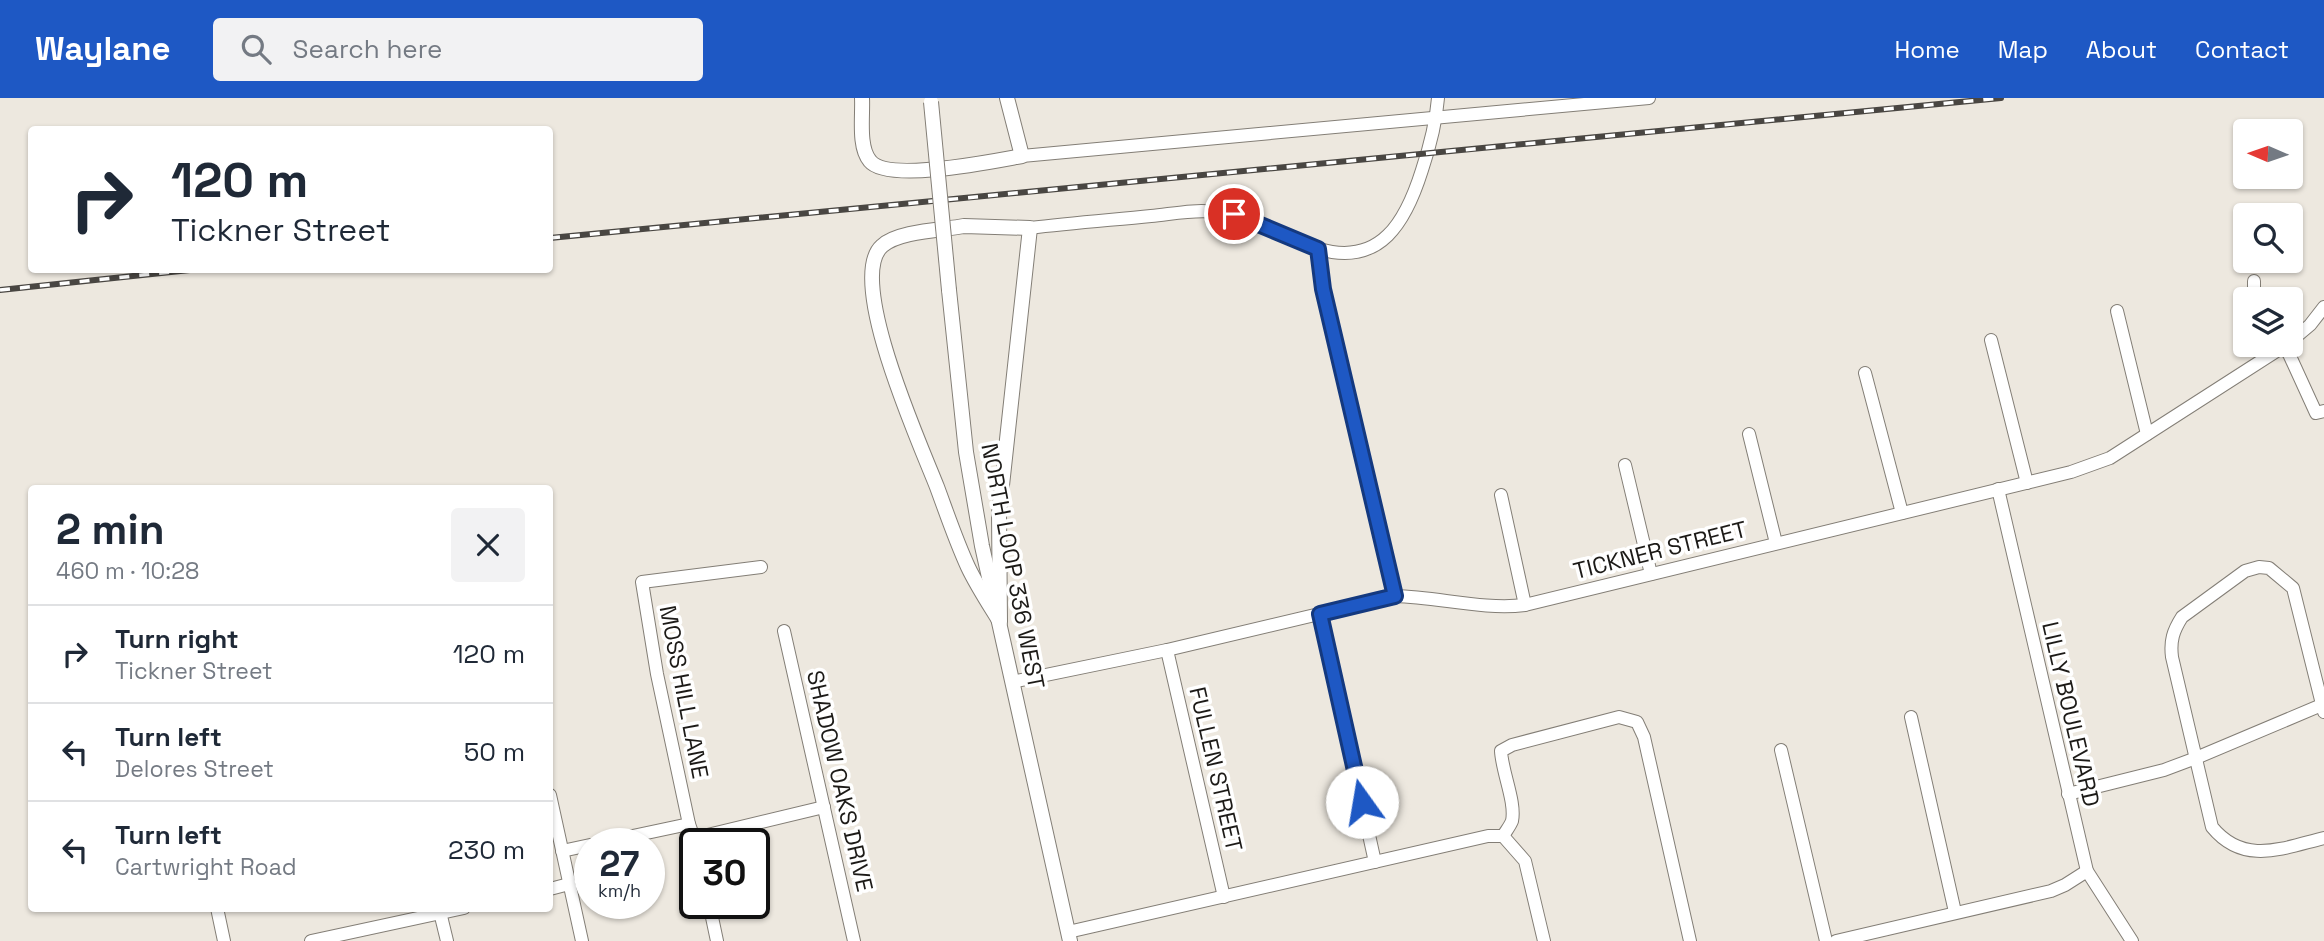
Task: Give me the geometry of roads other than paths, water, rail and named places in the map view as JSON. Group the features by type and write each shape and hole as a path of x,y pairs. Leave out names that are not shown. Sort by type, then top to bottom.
{"main road":[{"path":"862,98 864,147 870,161 881,169 901,172 965,166 1022,156 1007,98"},
{"name":"NORTH LOOP 336 WEST","path":"930,100 969,472 982,545 1069,936"},
{"path":"964,226 1030,228 999,513 1000,622 968,567 897,386 882,336 871,273 881,246 893,239 964,226"}],"street":[{"path":"1030,228 1210,211 1249,219 1318,249 1360,252 1381,242 1404,217 1415,195 1437,119 1438,98"},
{"path":"1022,156 1649,98"},
{"path":"1318,249 1323,289 1395,596"},
{"path":"2254,281 2254,287"},
{"name":"TICKNER STREET","path":"2303,330 2324,307"},
{"path":"2116,311 2147,434"},
{"path":"1991,340 2027,483"},
{"name":"TICKNER STREET","path":"1012,682 1167,650 1395,596 1503,607 1525,604 2027,483 2110,458 2265,357"},
{"path":"2290,357 2316,413 2324,411"},
{"path":"1866,373 1902,513"},
{"path":"1749,434 1776,543"},
{"path":"1625,466 1651,574"},
{"name":"LILLY BOULEVARD","path":"1998,489 2087,871 2131,940"},
{"path":"1501,495 1525,604"},
{"name":"MOSS HILL LANE","path":"690,828 657,674 642,582 761,567"},
{"path":"2068,794 2164,769 2196,758 2323,707 2293,588 2269,568 2259,567 2245,571 2182,617 2176,626 2171,644 2172,657 2196,758 2212,827 2223,841 2254,851 2273,851 2324,838"},
{"path":"1320,614 1375,862"},
{"name":"SHADOW OAKS DRIVE","path":"784,631 855,941"},
{"name":"FULLEN STREET","path":"1167,650 1224,897"},
{"path":"1503,836 1511,823 1512,810 1501,751 1512,745 1619,717 1637,722 1644,737 1690,941"},
{"path":"1911,717 1955,912"},
{"path":"1781,750 1826,941"},
{"path":"744,828 824,807"},
{"path":"553,810 582,941"},
{"path":"665,829 688,824"},
{"path":"1069,936 1488,835 1503,836 1525,862 1544,941"},
{"path":"562,850 574,848"},
{"path":"1836,941 2051,891 2087,871"},
{"path":"553,888 569,884"},
{"path":"218,912 224,941"},
{"path":"311,941 436,912"},
{"path":"440,912 447,941"},
{"path":"712,919 717,941"}],"railway":[{"path":"553,238 2001,98"},
{"path":"0,290 162,273"}]}
